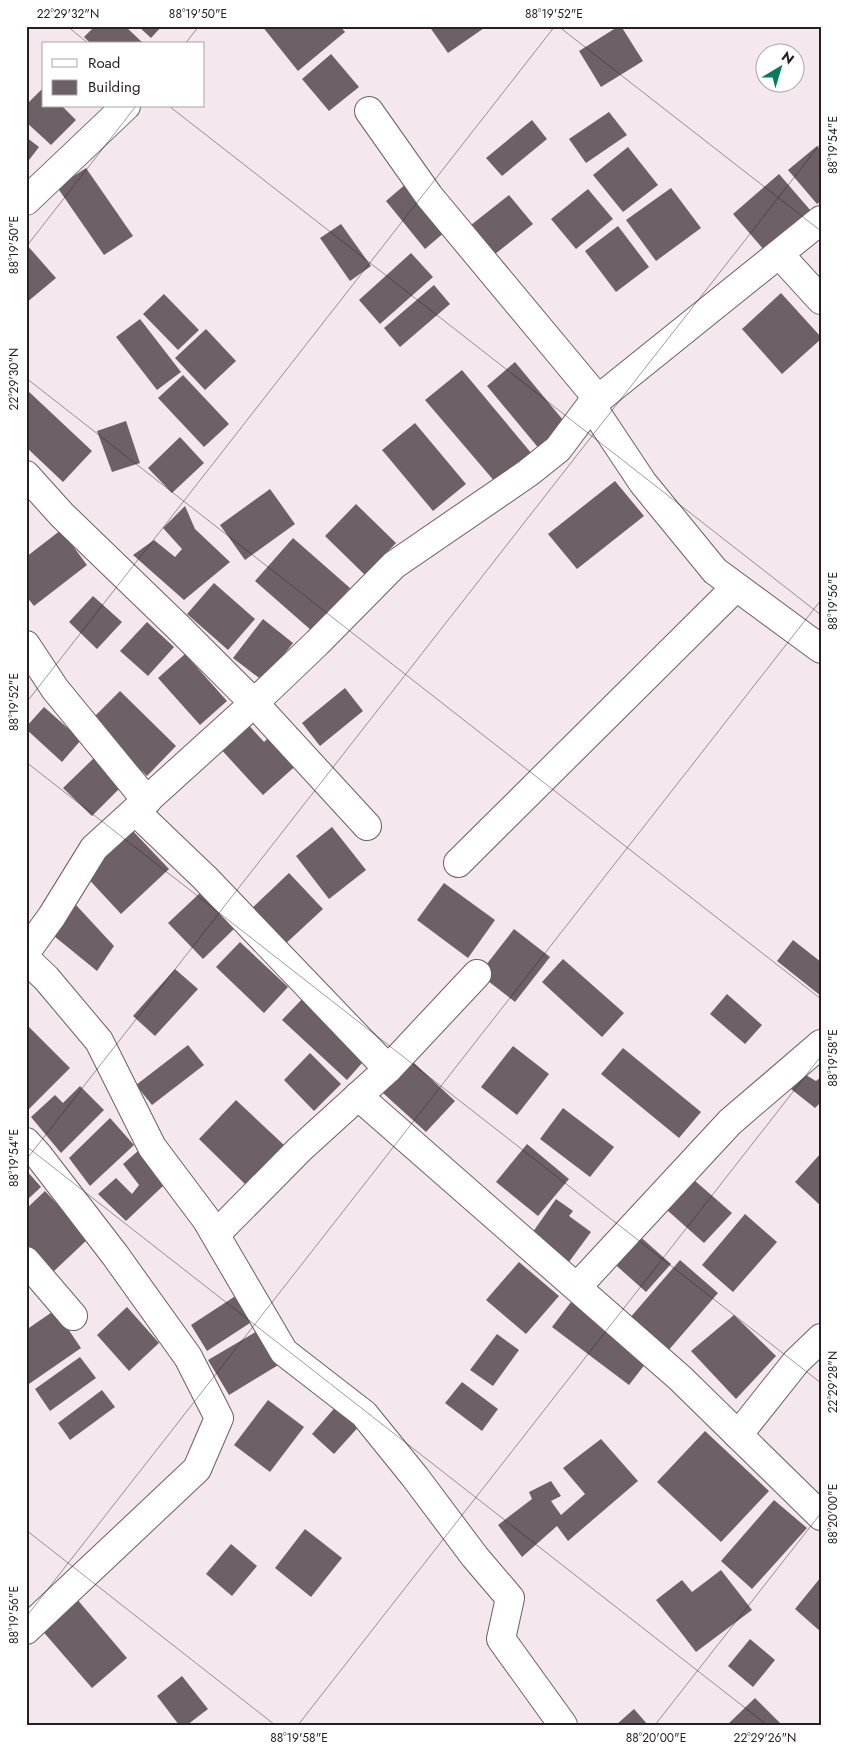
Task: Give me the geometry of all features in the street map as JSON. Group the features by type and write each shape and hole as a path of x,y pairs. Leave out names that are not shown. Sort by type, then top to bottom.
{"street":[{"path":"26,201 124,108"},
{"path":"369,111 429,196 595,402 643,483 715,571 821,650"},
{"path":"26,952 52,916 94,848 254,703 394,565 558,449 595,402 821,220"},
{"path":"779,254 821,300"},
{"path":"26,475 62,515 254,703 367,826"},
{"path":"458,862 736,587"},
{"path":"26,645 55,689 141,806 206,878 388,1069"},
{"path":"26,959 46,978 99,1041 152,1146 216,1234 284,1352 364,1414 510,1598 501,1639 563,1725"},
{"path":"216,1234 300,1149 388,1069 478,974"},
{"path":"577,1287 730,1122 821,1044"},
{"path":"358,1096 680,1378 821,1516"},
{"path":"26,1142 115,1255 188,1357 220,1418 197,1469 26,1630"},
{"path":"26,1261 73,1316"},
{"path":"738,1435 796,1362 821,1338"}],"building":[{"path":"95,26 125,26 142,42 89,42 84,37"},
{"path":"138,26 162,26 151,38"},
{"path":"262,26 340,26 345,32 298,71"},
{"path":"429,26 487,26 448,53"},
{"path":"621,26 643,61 601,87 579,51"},
{"path":"331,54 359,87 329,111 302,79"},
{"path":"42,89 42,108 64,108 76,120 51,145 26,122 26,105"},
{"path":"609,112 627,135 586,163 569,139"},
{"path":"532,120 547,139 502,176 486,158"},
{"path":"26,137 39,147 26,164"},
{"path":"817,146 821,150 821,201 817,204 788,170"},
{"path":"628,147 658,185 623,212 593,175"},
{"path":"86,168 133,236 104,255 57,187"},
{"path":"779,174 811,211 764,250 733,214"},
{"path":"407,183 446,231 425,249 386,201"},
{"path":"671,188 701,228 656,261 626,220"},
{"path":"588,189 613,219 576,249 551,219"},
{"path":"509,195 533,224 495,254 471,225"},
{"path":"341,224 371,266 350,281 320,238"},
{"path":"618,226 649,267 616,292 585,251"},
{"path":"26,244 56,278 26,303"},
{"path":"411,253 433,277 380,324 359,300"},
{"path":"434,285 450,304 400,347 384,328"},
{"path":"781,293 821,337 782,374 742,329"},
{"path":"164,294 199,330 178,350 143,314"},
{"path":"140,319 181,372 157,390 116,337"},
{"path":"206,329 236,361 205,390 175,358"},
{"path":"515,362 563,420 541,451 487,386"},
{"path":"462,370 532,454 496,483 425,400"},
{"path":"183,375 229,424 204,447 158,398"},
{"path":"26,389 92,451 63,482 26,447"},
{"path":"126,421 140,463 112,472 97,431"},
{"path":"415,423 466,484 433,511 382,450"},
{"path":"180,437 204,463 172,493 148,468"},
{"path":"615,481 644,516 577,569 548,534"},
{"path":"270,489 295,524 245,560 220,525"},
{"path":"356,504 396,543 365,575 325,536"},
{"path":"185,506 195,529 230,562 184,600 133,555 154,540 175,557 182,549 163,528"},
{"path":"61,530 87,565 34,606 26,596 26,557"},
{"path":"293,538 350,588 312,631 255,581"},
{"path":"214,583 255,619 228,650 187,614"},
{"path":"93,596 122,622 97,649 69,622"},
{"path":"263,619 293,643 263,681 233,658"},
{"path":"147,622 174,647 148,676 120,651"},
{"path":"185,654 227,701 200,725 158,678"},
{"path":"345,688 363,711 320,746 302,723"},
{"path":"120,691 176,746 147,776 90,721"},
{"path":"44,707 81,740 62,762 26,729"},
{"path":"245,721 264,742 273,733 300,762 263,795 218,746"},
{"path":"95,757 123,785 92,816 63,788"},
{"path":"332,827 366,870 329,899 296,856"},
{"path":"130,828 169,869 121,914 82,872"},
{"path":"289,873 323,909 282,947 248,912"},
{"path":"444,883 495,920 468,958 417,920"},
{"path":"201,892 235,928 203,959 168,923"},
{"path":"76,905 114,946 97,971 54,936"},
{"path":"514,929 550,957 515,1002 479,974"},
{"path":"793,940 821,962 821,996 777,961"},
{"path":"240,942 288,987 264,1013 216,967"},
{"path":"563,959 624,1013 602,1037 542,982"},
{"path":"175,969 198,989 155,1036 133,1016"},
{"path":"727,994 762,1025 745,1044 710,1014"},
{"path":"306,995 370,1054 347,1080 282,1020"},
{"path":"26,1024 70,1068 26,1112"},
{"path":"188,1045 204,1065 152,1105 136,1085"},
{"path":"513,1046 549,1074 517,1115 481,1087"},
{"path":"623,1048 701,1112 679,1138 601,1074"},
{"path":"310,1053 341,1084 314,1111 284,1080"},
{"path":"412,1061 455,1101 426,1132 383,1093"},
{"path":"806,1075 816,1081 821,1077 821,1102 815,1108 791,1089"},
{"path":"80,1086 104,1110 61,1153 31,1117 55,1095 63,1103"},
{"path":"236,1100 285,1146 247,1186 199,1139"},
{"path":"563,1108 614,1147 590,1177 540,1139"},
{"path":"110,1118 134,1145 90,1186 69,1158"},
{"path":"527,1144 569,1179 538,1216 496,1182"},
{"path":"138,1151 163,1186 126,1221 98,1194 116,1178 132,1194 139,1185 123,1164"},
{"path":"821,1153 821,1206 795,1182"},
{"path":"26,1170 41,1187 26,1201"},
{"path":"694,1180 732,1213 704,1243 667,1210"},
{"path":"45,1191 89,1238 53,1272 26,1244 26,1209"},
{"path":"556,1199 573,1211 569,1216 591,1232 566,1266 528,1239"},
{"path":"745,1214 777,1242 733,1292 702,1265"},
{"path":"635,1232 671,1264 646,1292 610,1260"},
{"path":"680,1260 718,1293 667,1352 629,1319"},
{"path":"519,1262 559,1296 526,1334 486,1300"},
{"path":"237,1295 253,1321 207,1351 191,1325"},
{"path":"571,1302 649,1359 629,1385 552,1327"},
{"path":"127,1307 159,1343 129,1371 97,1335"},
{"path":"55,1310 81,1348 26,1386 26,1330"},
{"path":"734,1315 776,1356 736,1399 691,1351"},
{"path":"259,1330 280,1364 229,1395 208,1360"},
{"path":"497,1334 519,1350 493,1386 470,1370"},
{"path":"80,1357 96,1378 50,1411 35,1389"},
{"path":"462,1382 498,1409 482,1431 445,1403"},
{"path":"102,1390 115,1407 70,1440 58,1423"},
{"path":"268,1400 304,1427 270,1472 234,1445"},
{"path":"338,1404 361,1424 334,1454 312,1434"},
{"path":"705,1431 769,1491 721,1542 657,1482"},
{"path":"601,1439 638,1481 568,1541 557,1526 522,1557 498,1525 532,1499 529,1492 551,1481 561,1496 551,1501 561,1515 585,1494 563,1468"},
{"path":"774,1500 807,1528 752,1589 721,1561"},
{"path":"305,1529 342,1558 311,1597 275,1568"},
{"path":"231,1544 257,1566 232,1596 206,1574"},
{"path":"721,1570 752,1610 696,1652 656,1600 682,1580 692,1592"},
{"path":"821,1577 821,1632 795,1609"},
{"path":"76,1598 127,1658 92,1688 40,1628"},
{"path":"750,1639 775,1660 753,1687 728,1666"},
{"path":"182,1676 208,1709 187,1725 179,1725 157,1696"},
{"path":"755,1698 782,1725 727,1725"},
{"path":"634,1709 648,1725 616,1725"}]}
